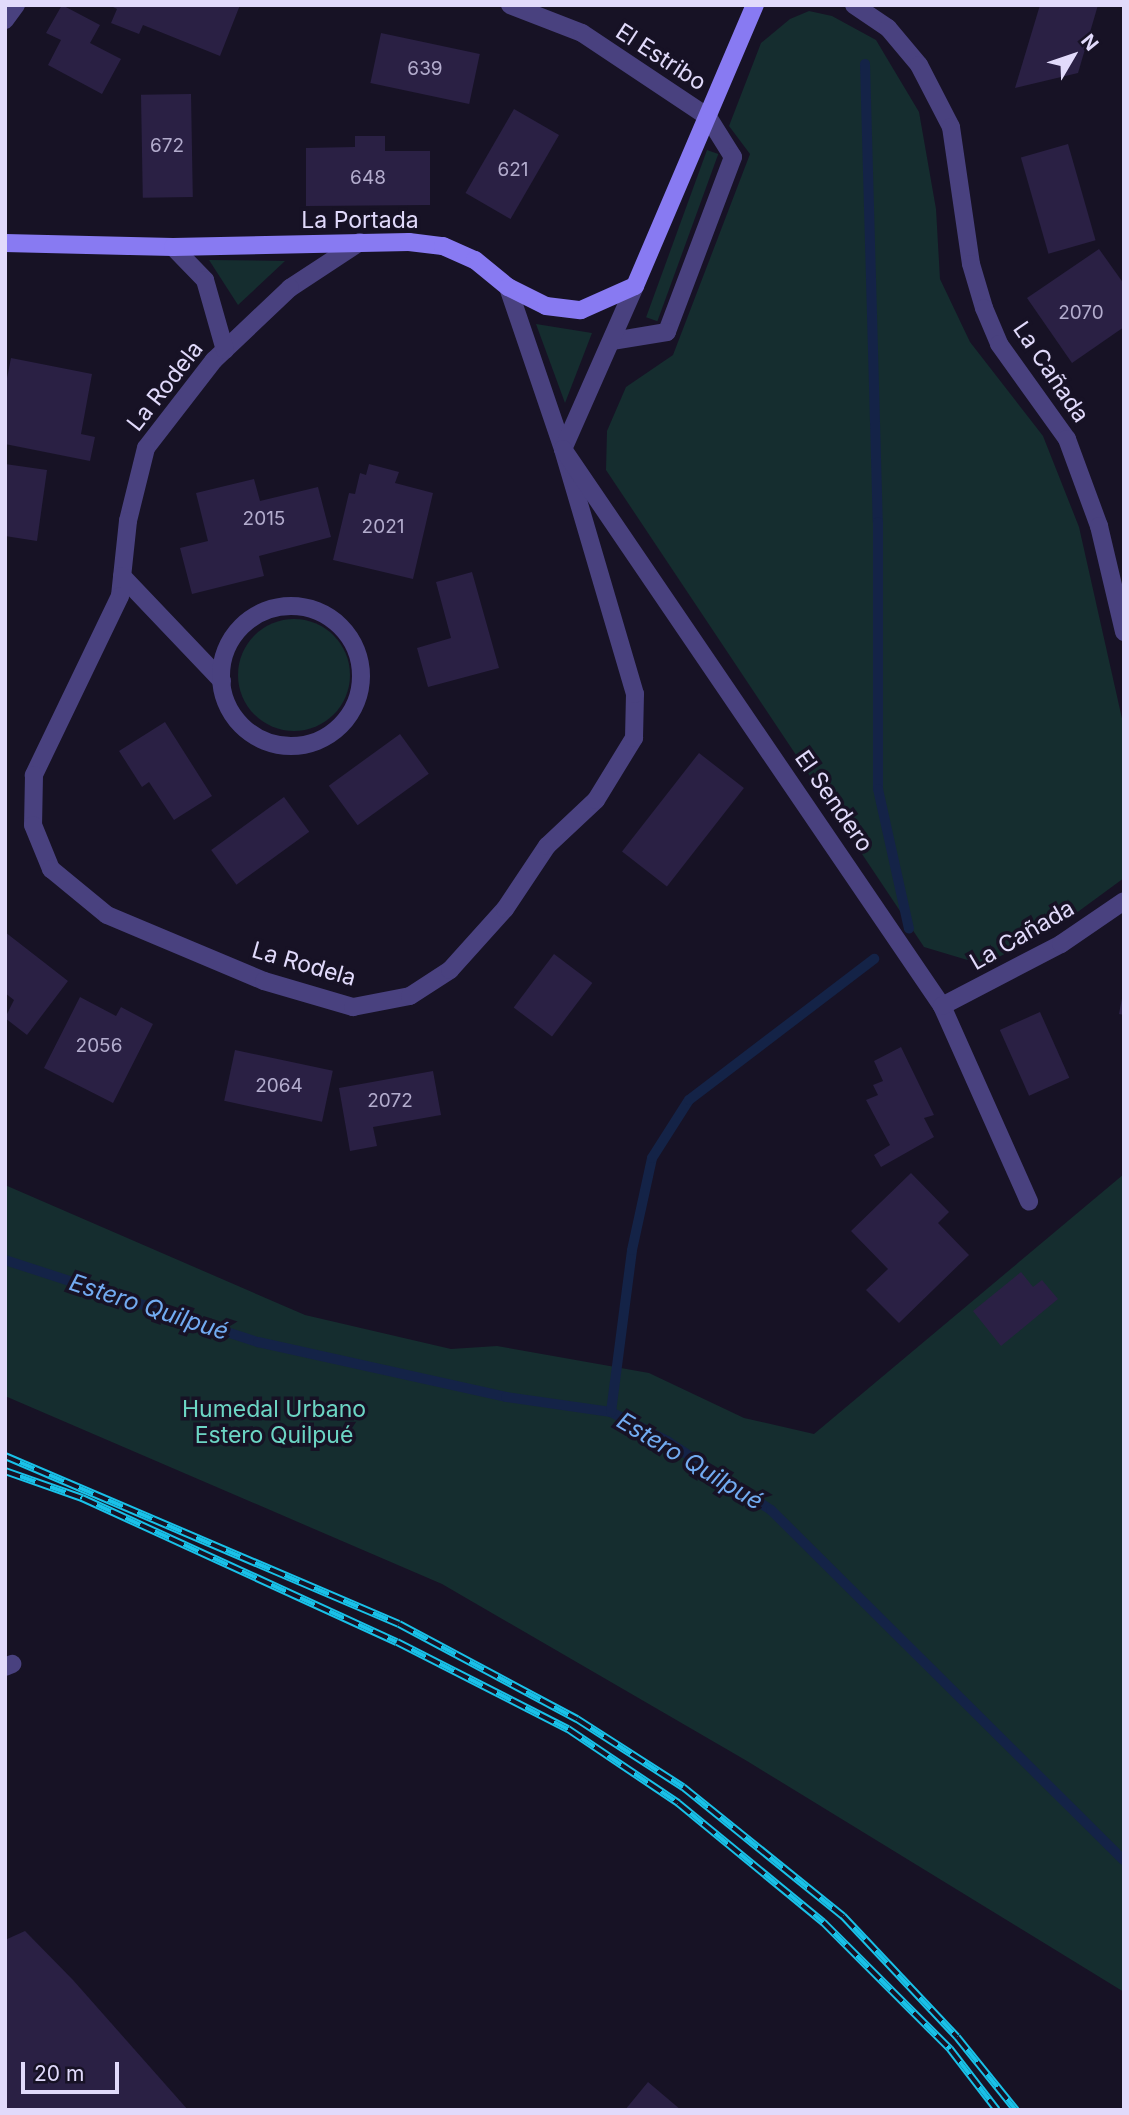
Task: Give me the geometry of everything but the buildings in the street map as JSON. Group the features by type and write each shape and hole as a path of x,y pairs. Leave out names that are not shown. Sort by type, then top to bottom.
{"street":[{"path":"5,20 16,5"},
{"name":"El Estribo","path":"510,5 582,33 708,117"},
{"path":"563,449 612,341 755,5"},
{"name":"La Cañada","path":"854,5 888,28 919,65 951,127 971,264 984,308 999,344 1067,439 1098,526 1124,632"},
{"path":"612,341 667,332 733,157 708,117"},
{"name":"La Portada","path":"5,243 173,247 360,242 443,246 475,260 508,287 547,306 581,310 635,286"},
{"name":"La Rodela","path":"360,242 290,288 225,349 146,448 128,521 120,596 34,775 33,825 51,869 107,915 264,982 353,1007 410,996 450,970 505,909 547,846 596,800 634,738 635,694 563,449 508,287"},
{"name":"La Rodela","path":"173,247 205,280 225,349"},
{"name":"El Sendero","path":"563,449 942,1006 1029,1201"},
{"path":"122,576 222,681 227,703 239,722 276,744 298,746 329,734 352,711 360,691 361,666 354,644 339,625 319,611 295,606 272,608 250,618 234,635 223,657 222,681"},
{"name":"La Cañada","path":"942,1006 1061,944 1124,901"}],"green space":[{"path":"809,11 832,16 876,40 919,112 936,209 940,279 970,342 1043,436 1079,527 1123,723 1124,878 1064,922 984,965 924,947 606,470 607,431 626,387 673,355 750,154 729,126 761,43 790,19"},
{"path":"707,150 718,154 657,321 646,317"},
{"path":"209,260 285,261 238,305"},
{"path":"536,324 592,333 565,403"},
{"path":"294,619 316,623 334,635 346,653 350,675 346,697 334,715 316,727 294,731 272,727 254,715 242,697 238,675 242,653 254,635 272,623"},
{"name":"Humedal Urbano Estero Quilpué","path":"1124,1174 1124,1992 747,1761 442,1584 5,1396 5,1185 305,1315 451,1349 497,1346 649,1373 744,1418 814,1434"}],"waterway":[{"path":"865,64 878,522 878,789 909,929"},
{"path":"611,1412 632,1250 652,1158 689,1100 874,959"},
{"name":"Estero Quilpué","path":"5,1260 258,1342 506,1397 611,1412 667,1441 771,1510 1124,1860"}],"railway":[{"path":"5,1456 399,1624 577,1719 683,1787 843,1916 957,2037 1016,2110"},
{"path":"5,1471 82,1498 397,1642 568,1729 678,1803 823,1922 950,2049 997,2110"}]}
